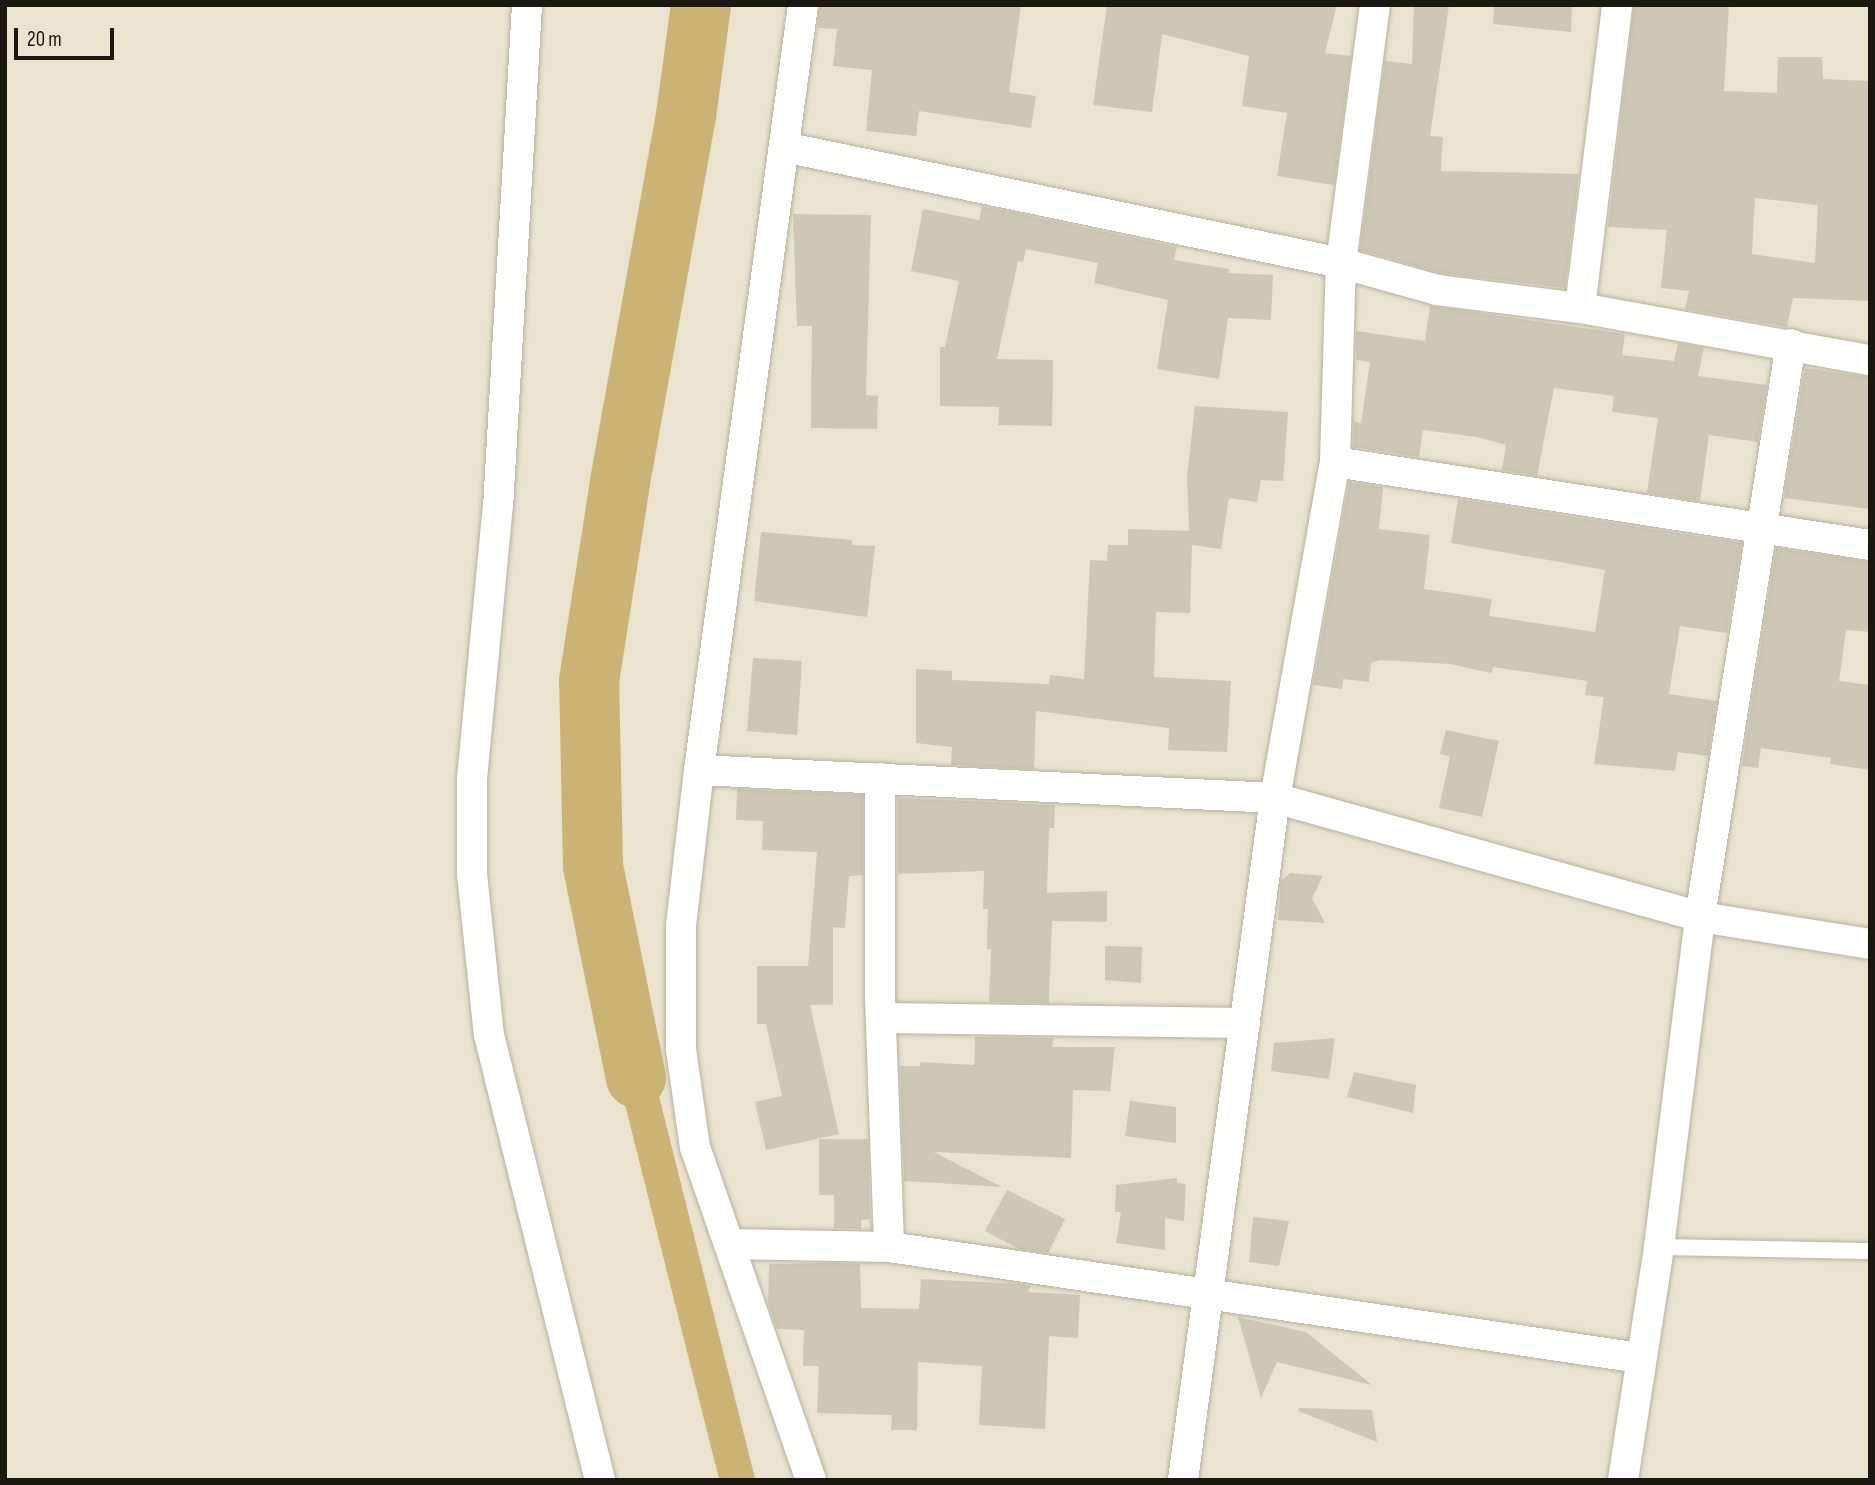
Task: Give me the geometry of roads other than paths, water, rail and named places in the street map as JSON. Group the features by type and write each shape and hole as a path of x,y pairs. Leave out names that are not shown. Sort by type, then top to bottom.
{"street":[{"path":"527,5 498,504 472,778 471,860 489,1035 600,1480"},
{"path":"803,5 699,770 681,925 681,1049 695,1147 811,1480"},
{"path":"1183,1480 1275,798 1335,462 1341,263 1375,5"},
{"path":"1580,308 1616,5"},
{"path":"784,147 1341,263 1437,289 1580,308 1870,360"},
{"path":"1623,1480 1659,1247 1700,918 1758,530 1791,344"},
{"path":"1335,462 1758,530 1870,545"},
{"path":"699,770 1275,798 1700,918 1870,944"},
{"path":"880,778 881,1018 889,1247"},
{"path":"881,1018 1245,1023"},
{"path":"730,1244 889,1247 1640,1358"}],"lane":[{"path":"1659,1247 1870,1251"}],"waterway":[{"path":"636,1078 593,866 589,681 620,482 686,116 701,5"},
{"path":"636,1078 737,1480"}]}
